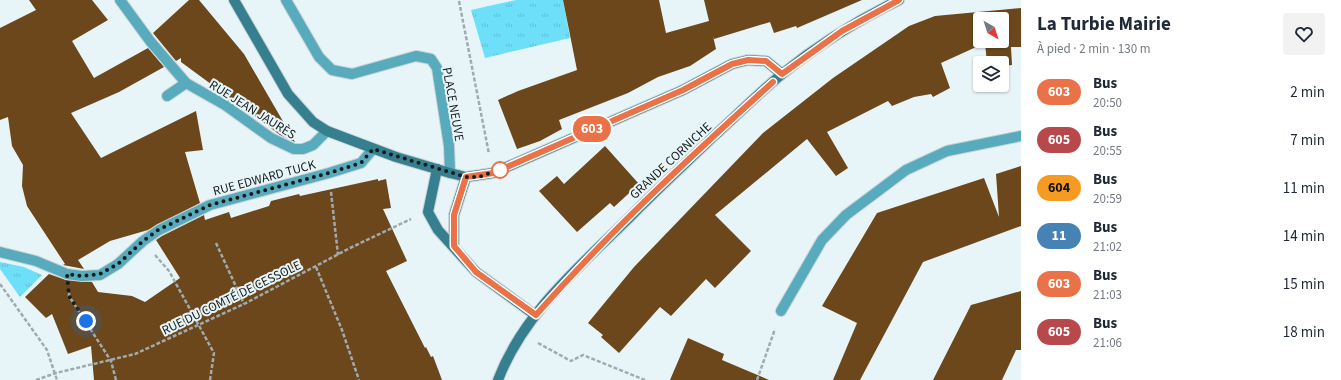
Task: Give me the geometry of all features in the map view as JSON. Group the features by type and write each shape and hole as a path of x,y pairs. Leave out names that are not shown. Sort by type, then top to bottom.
{"street":[{"name":"RUE JEAN JAURÈS","path":"120,0 186,83 225,105 271,138 294,149 303,149 313,145 327,132"},
{"path":"234,0 288,94 313,122 327,132 373,149 466,177 493,173 683,90 732,64 748,60 766,61 782,74"},
{"name":"PLACE NEUVE","path":"286,0 319,57 332,70 352,74 416,56 431,59 437,68 449,146 450,173"},
{"name":"GRANDE CORNICHE","path":"498,380 504,365 522,333 536,315 586,260 640,207 782,74 842,31 899,0"},
{"path":"167,96 186,83"},
{"path":"781,311 822,240 846,215 906,170 947,151 1021,136"},
{"name":"RUE EDWARD TUCK","path":"0,252 36,261 67,274 82,276 100,274 118,264 143,241 158,230 210,205 361,163 373,149"},
{"path":"437,169 428,212 438,230 476,272 536,315"},
{"path":"454,246 454,215 466,177"}],"path":[{"path":"459,1 493,173"},
{"path":"329,173 338,255"},
{"name":"RUE DU COMTÉ DE CESSOLE","path":"36,380 56,373 135,354 197,324 244,304 400,223 428,212"},
{"path":"143,241 169,271 214,353 210,380"},
{"path":"216,243 244,304"},
{"path":"316,267 342,330 359,380"},
{"path":"67,274 69,296 111,361 116,380"},
{"path":"0,284 47,350 56,373 57,380"},
{"path":"758,380 781,311"},
{"path":"522,333 571,362 583,355 645,380"}],"green space":[{"path":"516,0 563,0 570,38 485,58 471,10"},
{"path":"0,262 24,267 42,275 20,297 0,269"}],"building":[{"path":"29,0 92,0 108,20 72,41 94,78 148,48 164,67 119,92 71,113 101,158 196,111 203,150 185,152 200,203 148,230 110,241 78,260 84,269 63,265 65,264 27,206 22,186 23,165 12,146 8,117 0,120 0,28 36,10"},
{"path":"189,0 199,0 244,54 295,142 280,135 181,62 181,58 176,61 153,33"},
{"path":"563,0 659,0 666,33 709,21 704,0 862,0 797,28 796,26 774,33 770,22 714,39 713,36 716,49 690,66 658,77 628,93 559,120 562,129 540,141 517,149 498,100 518,91 577,70"},
{"path":"1021,8 1021,47 1011,47 1012,65 1009,65 1009,56 986,56 986,48 1009,48 1009,12 978,12"},
{"path":"973,12 974,48 941,63 950,88 933,97 931,94 914,97 892,106 888,101 827,132 848,168 836,176 807,139 715,215 751,251 715,288 706,279 671,316 660,307 619,353 601,337 603,335 588,323 634,267 763,133 833,78 909,26 935,16"},
{"path":"605,146 639,184 614,207 610,203 577,232 539,191 557,176 564,184"},
{"path":"1021,166 1021,226 923,262 860,380 833,380 857,323 822,306 877,213 984,178 999,217 996,174"},
{"path":"378,179 378,181 386,179 391,208 383,209 407,261 386,271 425,348 426,347 431,357 433,356 442,380 94,380 91,346 68,354 52,314 46,318 25,297 49,274 66,280 92,282 98,292 132,296 145,302 180,278 156,240 162,236 204,215 205,220 229,212 231,218 269,206 271,201 299,194 300,196"},
{"path":"1021,291 1021,350 1016,350 1002,380 933,380 971,305"},
{"path":"688,338 724,354 722,360 769,380 670,380"}],"bus line":[{"name":"603","path":"773,82 665,182 586,260 536,315 476,272 454,246 454,215 466,177 479,177 493,173 683,90 732,64 748,60 766,61 782,74 842,31 899,0"}],"route":[{"path":"86,321 69,296 67,274 82,276 100,274 118,264 143,241 158,230 210,205 361,163 373,149 466,177 479,177 504,168 500,170"}]}
